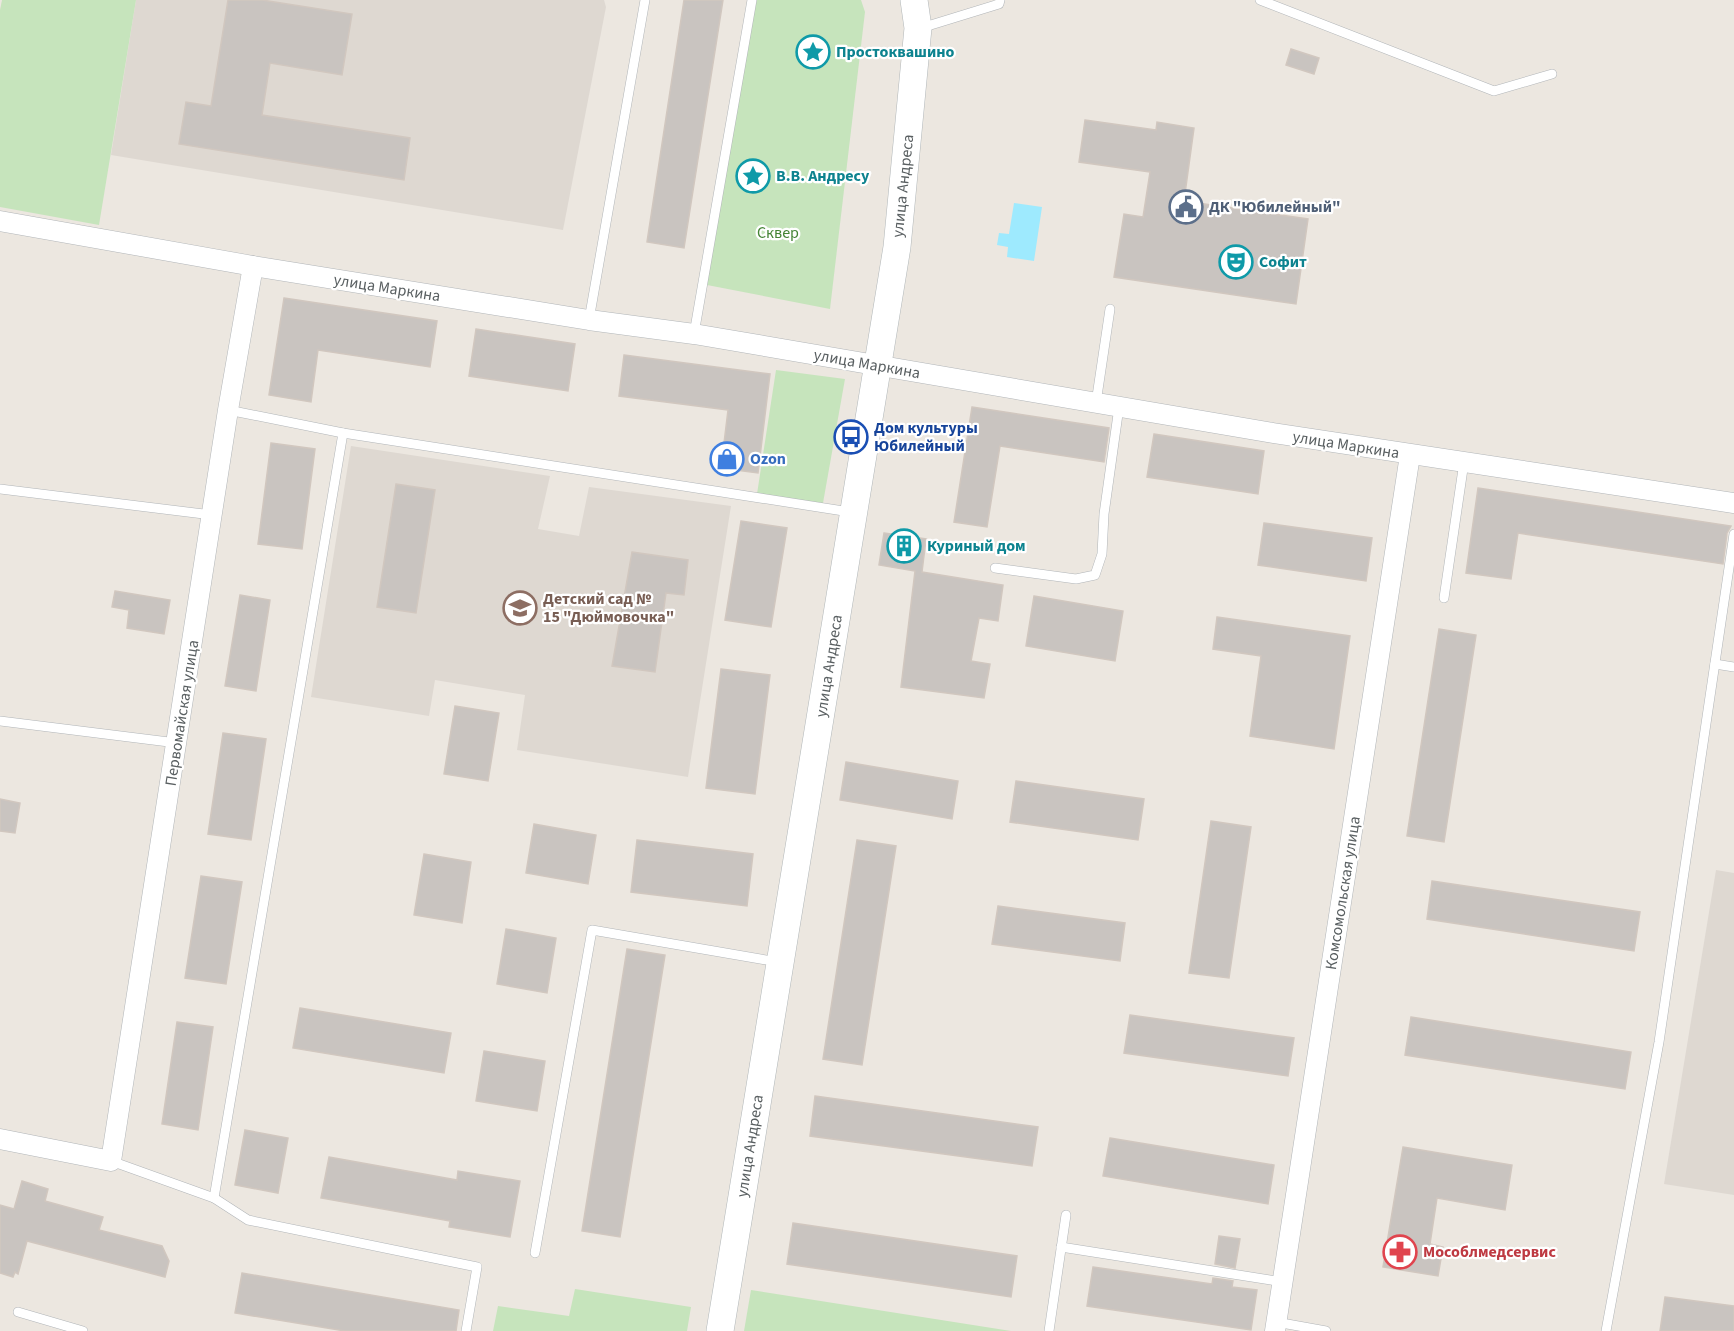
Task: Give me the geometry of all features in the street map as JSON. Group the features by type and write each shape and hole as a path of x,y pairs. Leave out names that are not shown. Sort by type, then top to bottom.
{"street":[{"name":"улица Андреса","path":"720,1331 897,247 918,28 914,0"},
{"name":"улица Маркина","path":"0,221 253,266 589,320 694,334 1119,407 1410,454 1734,502"},
{"name":"Первомайская улица","path":"111,1161 228,411 253,266"},
{"name":"Комсомольская улица","path":"1275,1327 1410,454"},
{"path":"0,1139 111,1161"}],"lane":[{"path":"589,320 645,0"},
{"path":"694,334 752,0"},
{"path":"918,28 999,4 1000,0"},
{"path":"1260,0 1494,91 1552,74"},
{"path":"1096,403 1110,309"},
{"path":"995,568 1076,579 1095,576 1102,554 1104,514 1119,407"},
{"path":"228,411 343,433 854,513"},
{"path":"214,1198 343,433"},
{"path":"1444,598 1464,462"},
{"path":"0,489 213,515"},
{"path":"1605,1331 1659,1042 1734,534"},
{"path":"1715,664 1734,667"},
{"path":"0,722 177,743"},
{"path":"535,1253 592,930 780,963"},
{"path":"111,1161 214,1198 248,1220 477,1267 466,1331"},
{"path":"1049,1331 1066,1215"},
{"path":"1061,1247 1283,1282"},
{"path":"18,1312 83,1331"},
{"path":"1275,1327 1326,1331"}],"shaded area":[{"path":"136,0 604,0 606,7 563,230 111,155"},
{"name":"Детский сад № 15 \"Дюймовочка\"","path":"351,446 550,476 538,529 579,536 589,487 731,506 688,777 517,750 525,695 435,680 429,716 311,697"},
{"path":"1716,870 1734,873 1734,1195 1664,1184"}],"green space":[{"path":"2,0 136,0 99,225 0,207 0,10"},
{"name":"Сквер","path":"755,0 861,0 865,12 830,309 707,285"},
{"path":"776,370 845,379 823,503 757,494"},
{"path":"575,1289 691,1307 687,1331 493,1331 498,1306 569,1316"},
{"path":"751,1290 1011,1331 744,1331"}],"water":[{"path":"1014,203 1042,207 1034,261 1007,257 1008,247 997,245 999,233 1009,234"}],"building":[{"path":"228,0 262,0 352,14 342,75 270,63 262,115 410,138 404,180 179,144 186,102 211,106"},
{"path":"684,0 723,0 684,248 647,242"},
{"path":"1291,49 1319,58 1314,74 1286,65"},
{"name":"ДК \"Юбилейный\"","path":"1085,120 1156,130 1157,122 1194,128 1184,201 1308,219 1296,304 1114,277 1124,214 1143,217 1150,172 1079,162"},
{"path":"284,298 437,321 430,367 318,350 311,402 269,395"},
{"path":"476,329 575,344 568,391 469,376"},
{"path":"624,355 770,374 758,473 721,468 728,410 619,396"},
{"path":"972,407 1109,428 1104,462 1000,446 987,527 954,522"},
{"path":"1154,434 1264,451 1258,494 1147,477"},
{"path":"271,443 315,449 302,549 258,544"},
{"path":"396,484 435,490 416,613 377,607"},
{"path":"1478,488 1731,526 1727,533 1723,564 1518,533 1511,579 1466,573"},
{"path":"741,521 787,528 771,627 725,620"},
{"path":"1264,523 1372,538 1366,581 1258,565"},
{"path":"884,533 926,539 922,572 1003,585 998,621 979,618 971,661 990,664 984,698 901,687 915,571 879,565"},
{"path":"632,552 688,560 684,595 666,593 655,672 612,666"},
{"path":"115,591 170,600 164,634 127,628 129,610 112,607"},
{"path":"240,595 270,600 256,691 225,686"},
{"path":"1034,596 1123,611 1115,661 1026,646"},
{"path":"1217,617 1350,636 1334,749 1250,736 1261,656 1213,649"},
{"path":"1439,629 1476,635 1444,842 1407,836"},
{"path":"721,669 770,675 755,794 706,788"},
{"path":"455,706 499,713 488,781 444,774"},
{"path":"223,733 266,739 251,840 208,834"},
{"path":"846,762 958,781 952,819 840,800"},
{"path":"1016,781 1144,799 1138,840 1010,822"},
{"path":"0,799 20,803 15,833 0,831"},
{"path":"1211,821 1251,827 1229,978 1189,973"},
{"path":"534,824 596,835 588,884 526,873"},
{"path":"637,840 753,854 747,906 631,892"},
{"path":"857,840 896,846 862,1065 823,1059"},
{"path":"424,854 471,862 462,923 414,915"},
{"path":"201,876 242,882 226,984 185,978"},
{"path":"1432,881 1640,912 1634,951 1427,919"},
{"path":"998,906 1125,923 1120,961 992,944"},
{"path":"506,929 556,938 547,993 497,984"},
{"path":"627,949 665,955 620,1237 582,1231"},
{"path":"300,1008 451,1033 444,1073 293,1048"},
{"path":"1130,1015 1294,1038 1288,1076 1124,1053"},
{"path":"1411,1017 1631,1052 1625,1089 1405,1055"},
{"path":"177,1022 213,1027 198,1130 162,1124"},
{"path":"484,1051 545,1061 537,1111 476,1101"},
{"path":"815,1096 1038,1127 1032,1166 810,1136"},
{"path":"245,1130 288,1138 278,1193 235,1185"},
{"path":"1110,1138 1274,1165 1268,1204 1103,1176"},
{"path":"1403,1147 1512,1165 1505,1210 1437,1198 1430,1244 1443,1247 1438,1276 1383,1267"},
{"path":"329,1157 457,1180 458,1171 520,1181 510,1237 449,1227 450,1221 321,1198"},
{"path":"22,1181 48,1189 45,1201 103,1217 99,1230 162,1246 169,1261 165,1277 27,1241 18,1274 15,1272 13,1277 0,1273 0,1205 14,1209"},
{"path":"793,1223 1017,1256 1011,1297 787,1264"},
{"path":"1219,1236 1240,1239 1235,1268 1215,1264"},
{"path":"1093,1267 1212,1284 1213,1278 1233,1281 1232,1287 1257,1290 1251,1330 1087,1306"},
{"path":"242,1273 459,1310 456,1331 345,1331 235,1313"},
{"path":"1665,1297 1734,1306 1734,1331 1660,1331"}],"place":[{"name":"Простоквашино","path":"813,52"},
{"name":"В.В. Андресу","path":"753,176"},
{"name":"ДК \"Юбилейный\"","path":"1186,207"},
{"name":"Софит","path":"1236,262"},
{"name":"Дом культуры Юбилейный","path":"851,437"},
{"name":"Ozon","path":"727,459"},
{"name":"Куриный дом","path":"904,546"},
{"name":"Детский сад № 15 \"Дюймовочка\"","path":"520,608"},
{"name":"Мособлмедсервис","path":"1400,1252"}]}
